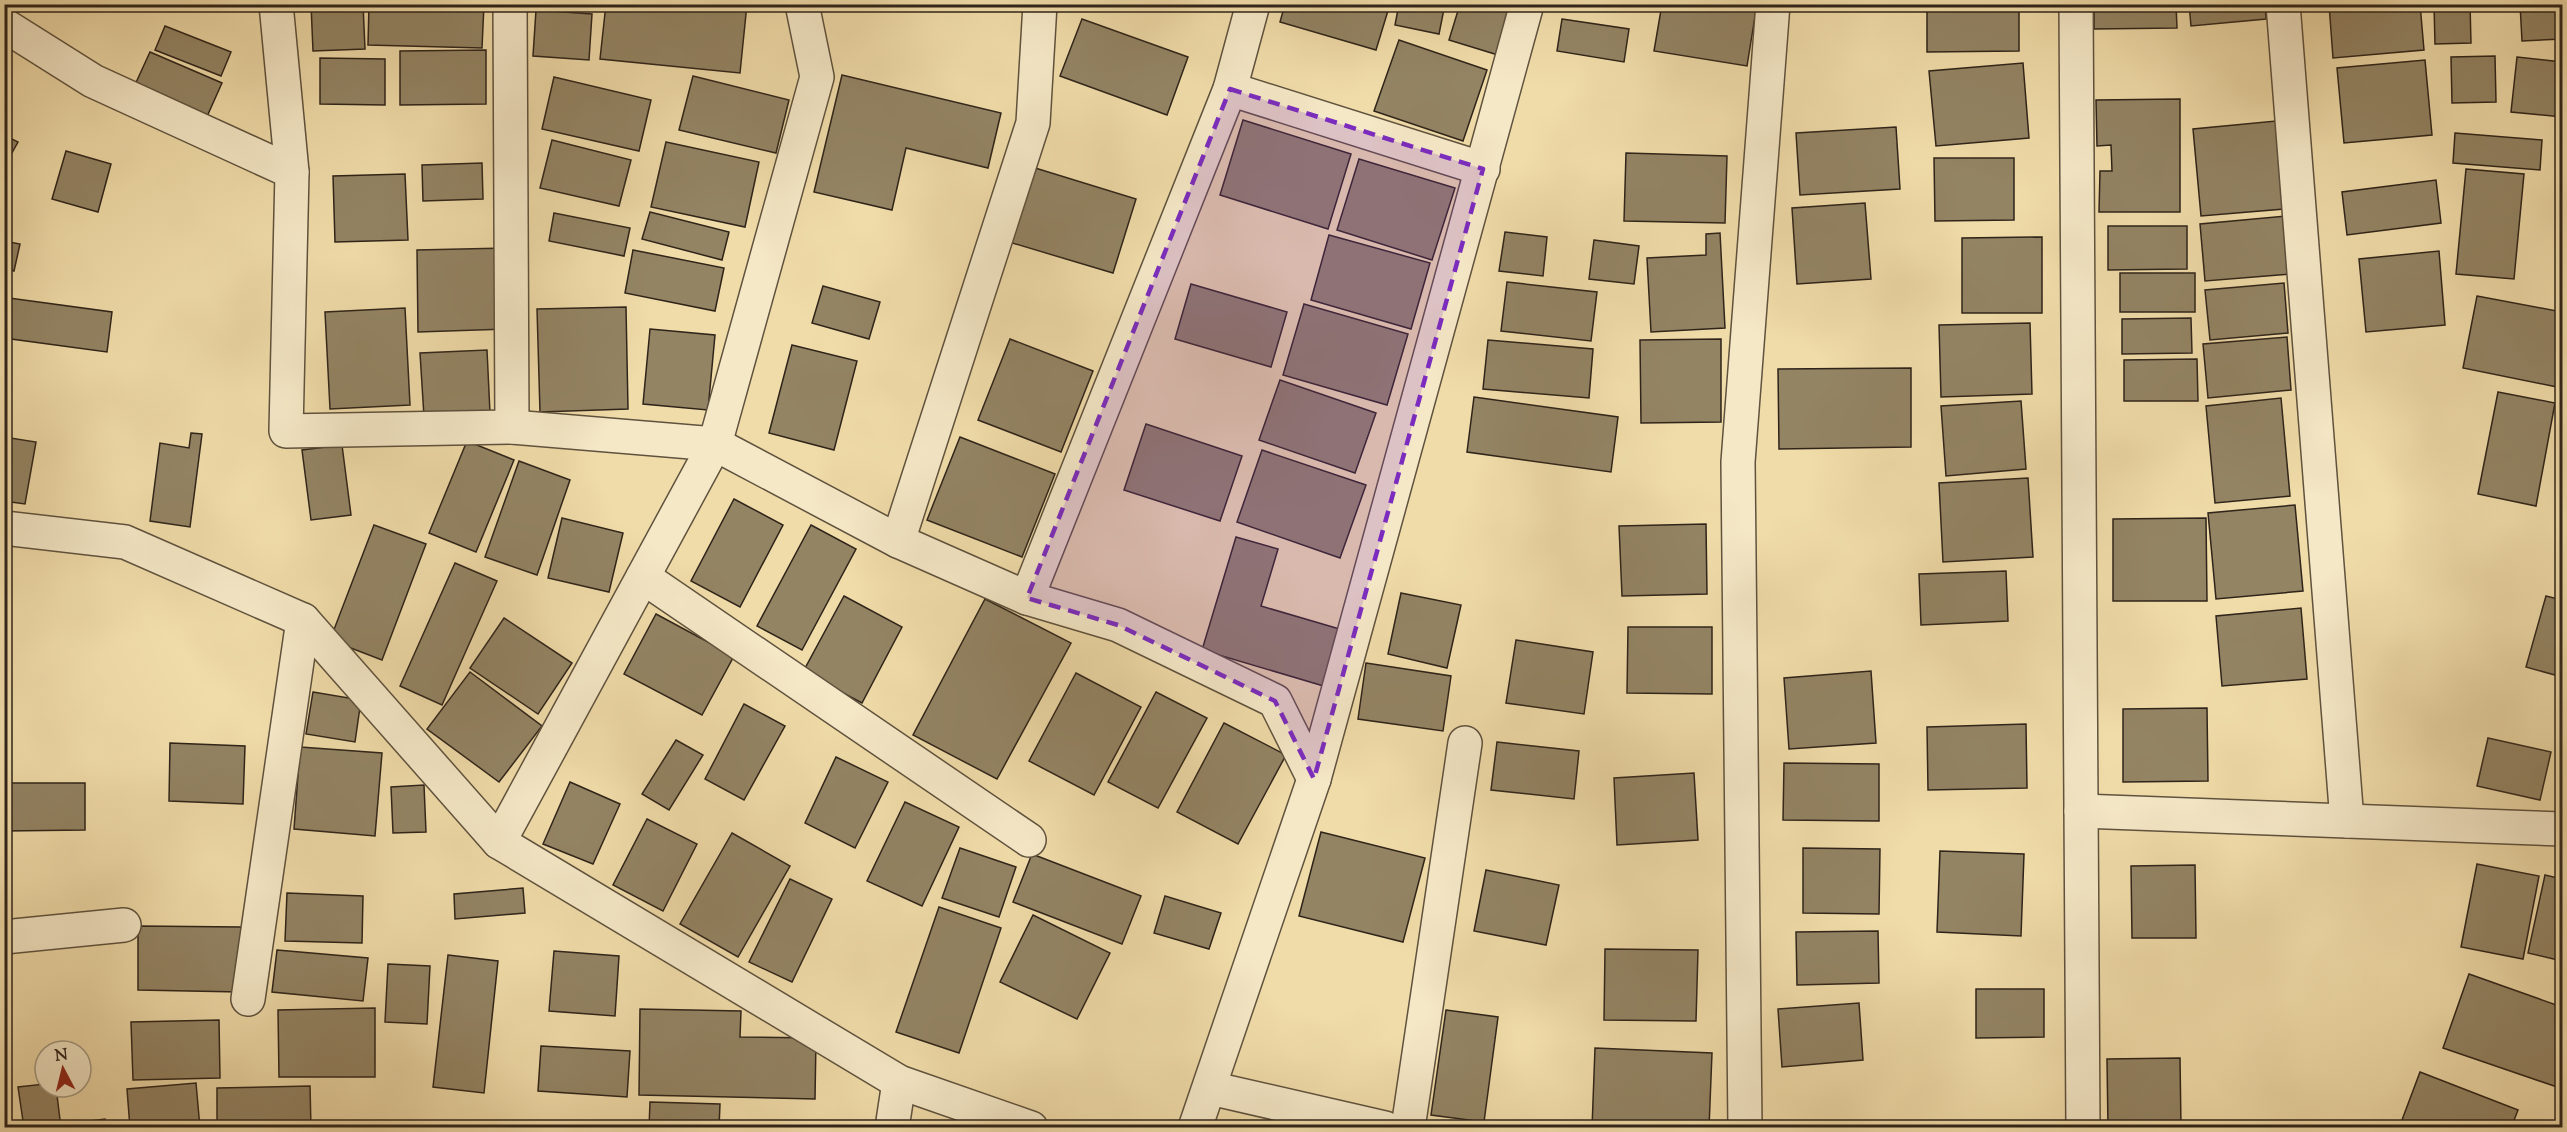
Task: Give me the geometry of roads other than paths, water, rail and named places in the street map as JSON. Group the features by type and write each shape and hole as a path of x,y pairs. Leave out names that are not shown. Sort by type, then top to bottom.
{"street":[{"path":"13,4 4,24 93,81 292,172"},
{"path":"276,4 292,172 286,431 512,427 715,444 898,541 1027,598 1118,625 1275,701 1314,779"},
{"path":"510,4 512,427"},
{"path":"499,842 715,444 817,77 802,4"},
{"path":"898,541 1033,123 1040,4"},
{"path":"1027,598 1230,89 1253,4"},
{"path":"1195,1128 1314,779 1527,4"},
{"path":"1745,1128 1738,462 1773,4"},
{"path":"2076,4 2083,1128"},
{"path":"2283,4 2347,821"},
{"path":"1230,89 1483,169"},
{"path":"4,528 125,542 303,620 499,842 899,1082 1030,1128"},
{"path":"643,577 1029,840"},
{"path":"248,999 303,620"},
{"path":"1408,1128 1466,743"},
{"path":"2081,811 2562,829"},
{"path":"4,938 124,925"},
{"path":"892,1128 899,1082"},
{"path":"1210,1088 1385,1128"}]}
